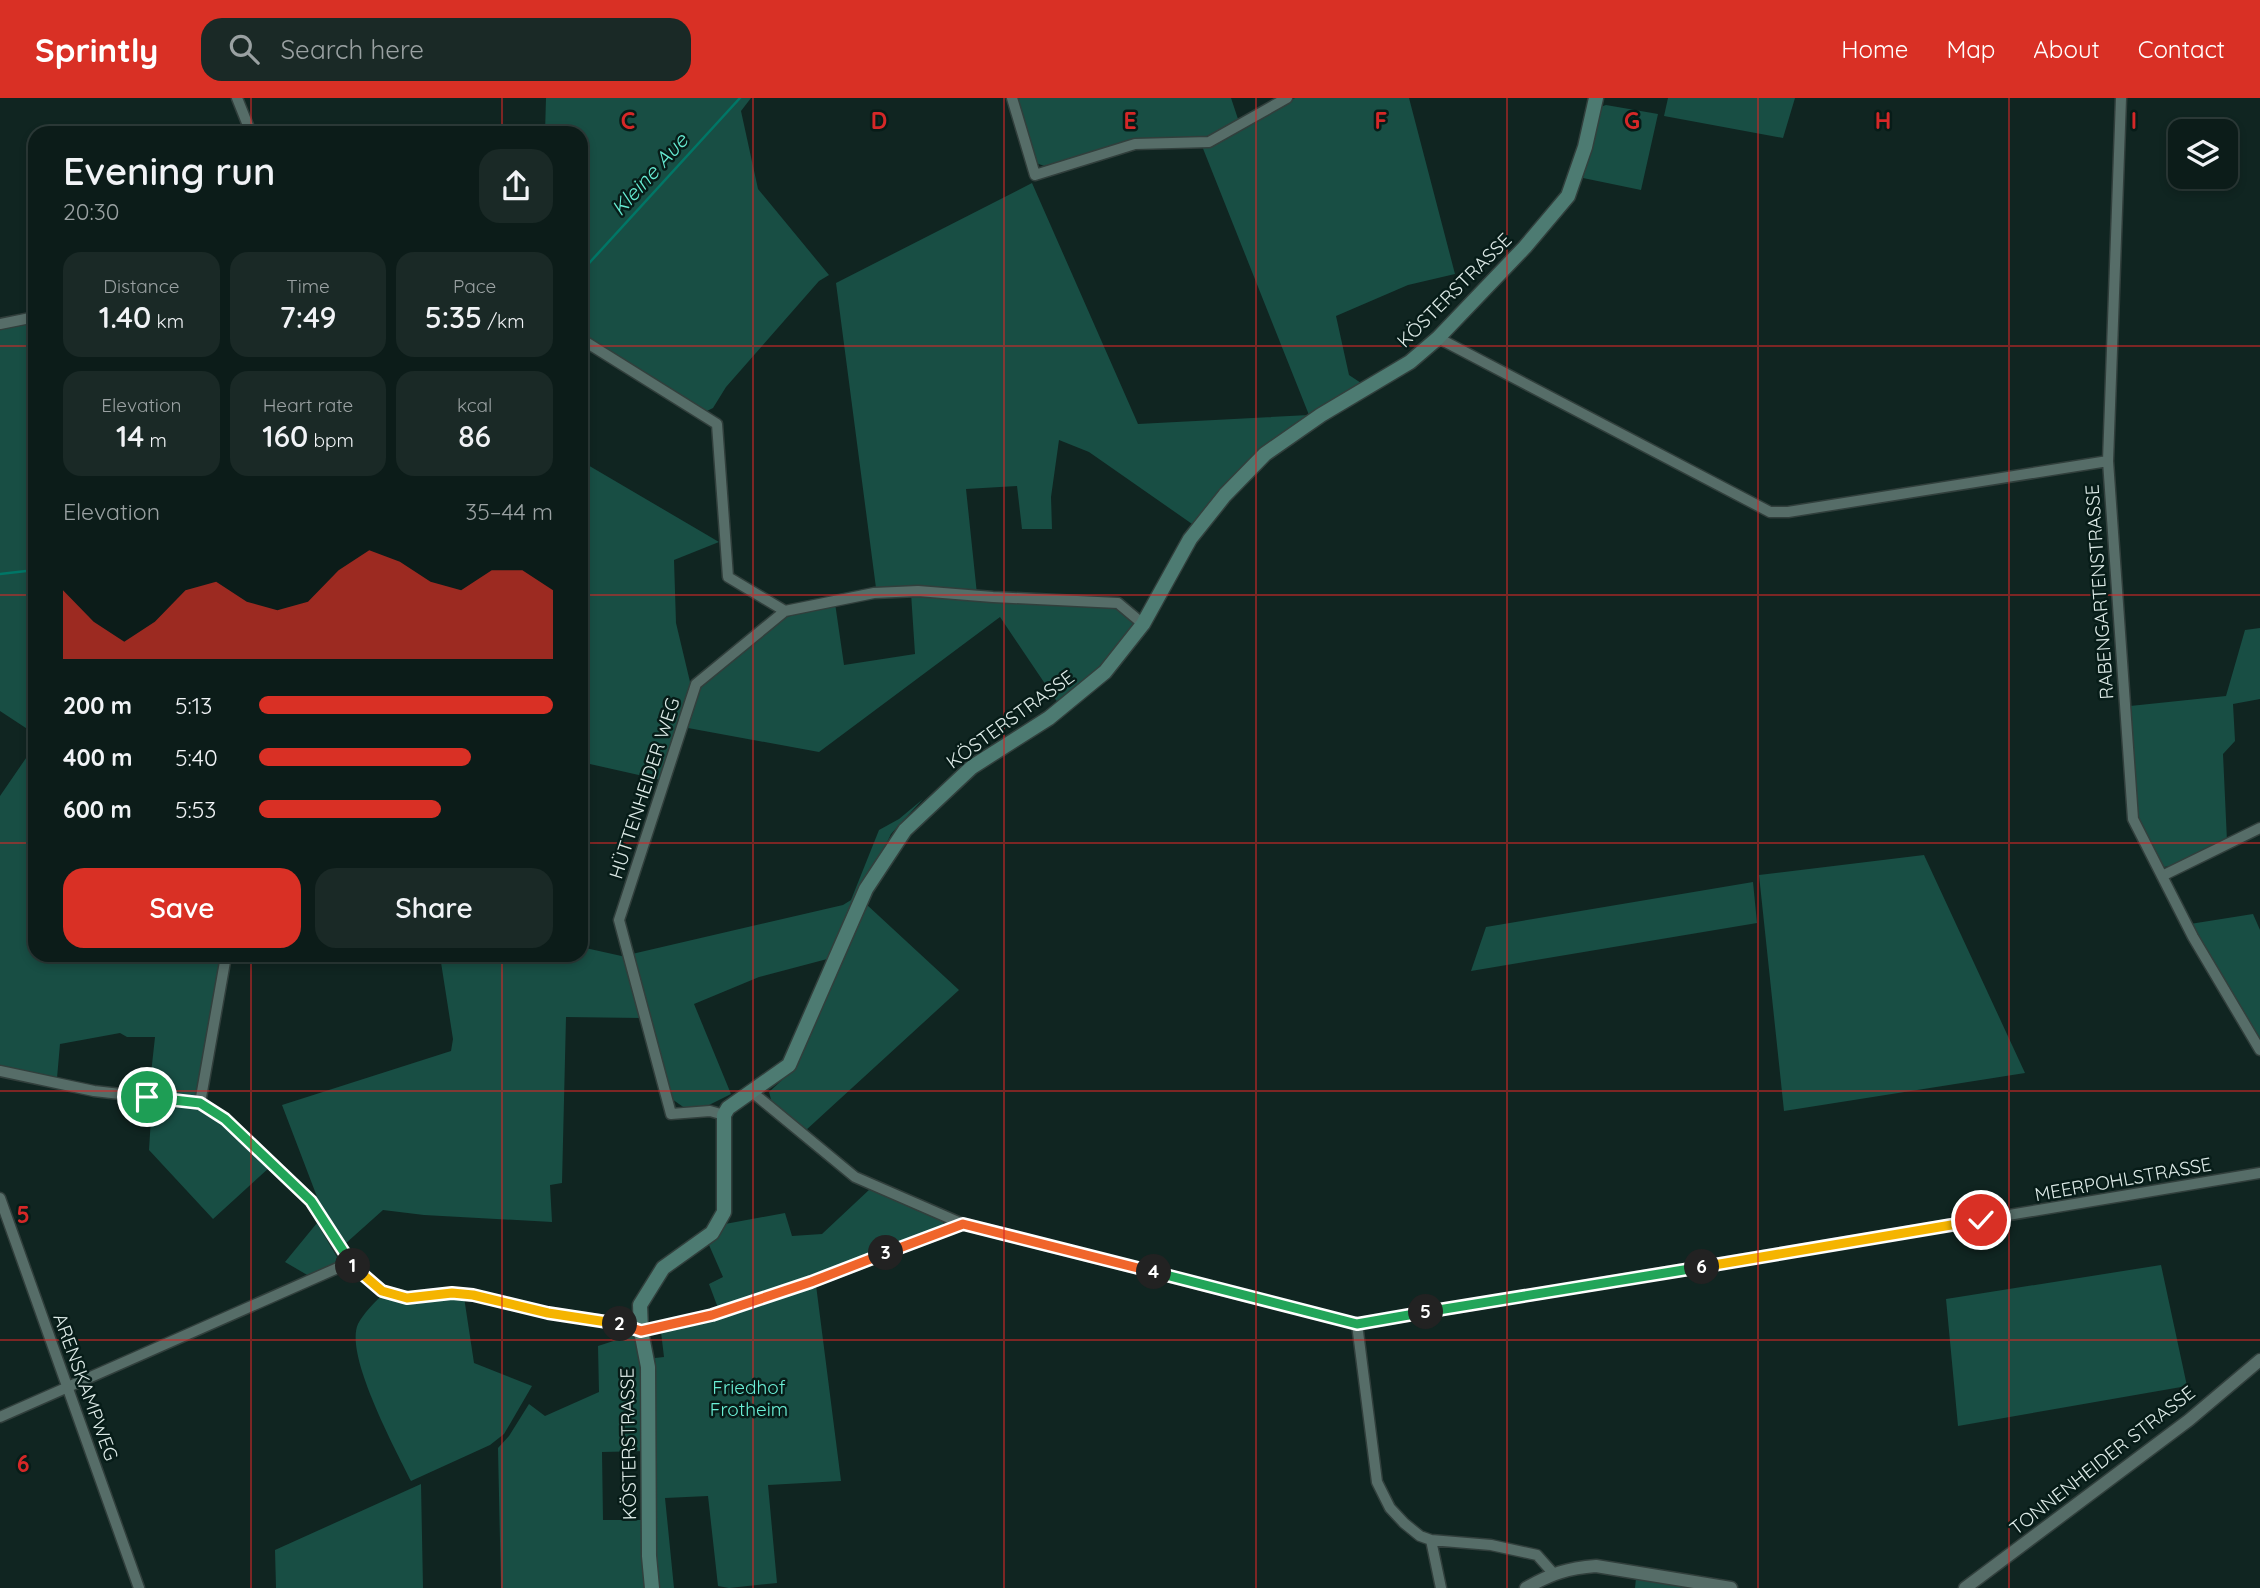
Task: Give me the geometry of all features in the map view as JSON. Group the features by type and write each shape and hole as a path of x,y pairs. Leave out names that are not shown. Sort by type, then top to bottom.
{"main road":[{"name":"KÖSTERSTRASSE","path":"652,1588 649,1556 648,1367 641,1331 640,1305 663,1268 712,1233 724,1212 724,1115 727,1108 789,1065 866,889 905,830 972,768 1049,718 1105,672 1143,624 1190,539 1224,495 1265,454 1321,415 1410,362 1437,338 1525,247 1568,196 1586,147 1596,98"}],"street":[{"path":"237,98 247,126"},
{"path":"1012,98 1035,175 1135,144 1209,142 1287,98"},
{"name":"RABENGARTENSTRASSE","path":"2120,98 2108,461 2133,818 2193,937 2260,1050"},
{"path":"0,324 28,318"},
{"path":"1437,338 1770,512 1788,512 2108,461"},
{"path":"588,343 717,424 728,577 785,611"},
{"name":"HÜTTENHEIDER WEG","path":"724,1115 710,1111 671,1114 620,920 696,684 785,611 874,593 918,591 1118,603 1143,624"},
{"path":"2162,876 2260,828"},
{"path":"200,1103 225,962"},
{"path":"0,1070 94,1091 200,1103 225,1119 311,1201 349,1263 382,1291 407,1298 452,1293 473,1295 548,1313 617,1323 641,1331 712,1315 811,1282 963,1224"},
{"name":"MEERPOHLSTRASSE","path":"752,1092 855,1177 963,1224 1357,1324 2260,1173"},
{"name":"ARENSKAMPWEG","path":"0,1198 139,1588"},
{"path":"0,1417 349,1263"},
{"path":"1357,1324 1377,1482 1390,1508 1420,1536 1431,1540 1491,1545 1537,1555 1553,1573"},
{"name":"TONNENHEIDER STRASSE","path":"1965,1588 2189,1420 2260,1360"},
{"path":"1431,1540 1440,1588"},
{"path":"1526,1588 1553,1573 1596,1566 1731,1588"}],"green space":[{"path":"546,98 751,98 741,111 758,189 829,275 819,281 726,387 713,408 705,412 588,340 588,126 545,126"},
{"path":"1016,98 1231,98 1239,122 1205,137 1137,139 1050,168 1036,163"},
{"path":"1295,98 1409,98 1455,274 1408,285 1336,316 1349,375 1364,385 1310,415 1195,526 1089,452 1059,440 1051,497 1052,529 1022,529 1017,486 966,489 977,594 876,588 836,283 1032,183 1138,424 1309,415 1202,146"},
{"path":"1668,98 1795,98 1783,138 1664,116"},
{"path":"1606,105 1658,114 1641,190 1583,178 1600,107"},
{"path":"28,323 28,729 0,711 0,329"},
{"path":"588,465 719,542 674,560 676,623 691,686 661,780 588,764"},
{"path":"911,593 1117,604 1140,624 1104,670 1060,706 1000,617 819,752 688,728 698,686 787,617 835,603 844,665 915,654"},
{"path":"2260,628 2260,699 2233,704 2235,741 2223,754 2227,841 2172,866 2164,867 2155,856 2136,812 2130,706 2226,696 2245,630"},
{"path":"28,755 28,962 221,962 199,1091 193,1097 149,1092 155,1037 127,1037 120,1033 60,1044 57,1078 0,1066 0,796"},
{"path":"923,799 891,834 831,958 759,977 694,1004 731,1094 705,1107 686,1109 672,1099 632,954 843,905 851,900 879,830 899,819"},
{"path":"1924,855 2025,1073 1784,1111 1759,875"},
{"path":"1753,882 1757,923 1471,971 1486,927"},
{"path":"866,904 959,990 805,1131 772,1103 769,1092 794,1069"},
{"path":"2253,914 2260,930 2260,1046 2190,924"},
{"path":"588,949 626,957 642,1018 566,1017 562,1183 550,1185 552,1222 383,1210 345,1244 319,1202 282,1105 451,1051 453,1039 441,962 588,962"},
{"path":"152,1102 197,1108 221,1121 270,1167 213,1219 149,1150"},
{"path":"870,1189 943,1219 944,1227 718,1308 709,1284 723,1277 709,1245 718,1237 725,1224 785,1213 792,1236 822,1234"},
{"path":"317,1223 337,1257 335,1264 309,1276 285,1262"},
{"path":"2161,1265 2187,1386 1958,1426 1946,1299"},
{"name":"Friedhof Frotheim","path":"816,1285 841,1481 768,1485 777,1583 729,1588 718,1586 708,1496 665,1498 674,1588 658,1588 655,1531 655,1358 664,1357 661,1332 735,1313"},
{"path":"382,1295 464,1297 474,1363 532,1386 504,1434 490,1445 411,1481 384,1426 358,1357 358,1324"},
{"path":"638,1333 643,1367 646,1451 602,1452 603,1520 643,1520 645,1588 501,1588 498,1448 529,1404 545,1416 599,1392 598,1346"},
{"path":"421,1484 423,1588 276,1588 275,1550"},
{"path":"1636,1578 1701,1588 1635,1588"}],"waterway":[{"name":"Kleine Aue","path":"588,264 740,98"},
{"name":"Kleine Aue","path":"0,574 28,571"}],"route":[{"path":"147,1097 200,1103 225,1119 311,1201 349,1263 382,1291 407,1298 452,1293 473,1295 548,1313 617,1323 641,1331 712,1315 811,1282 963,1224 1357,1324 1981,1220"}]}
